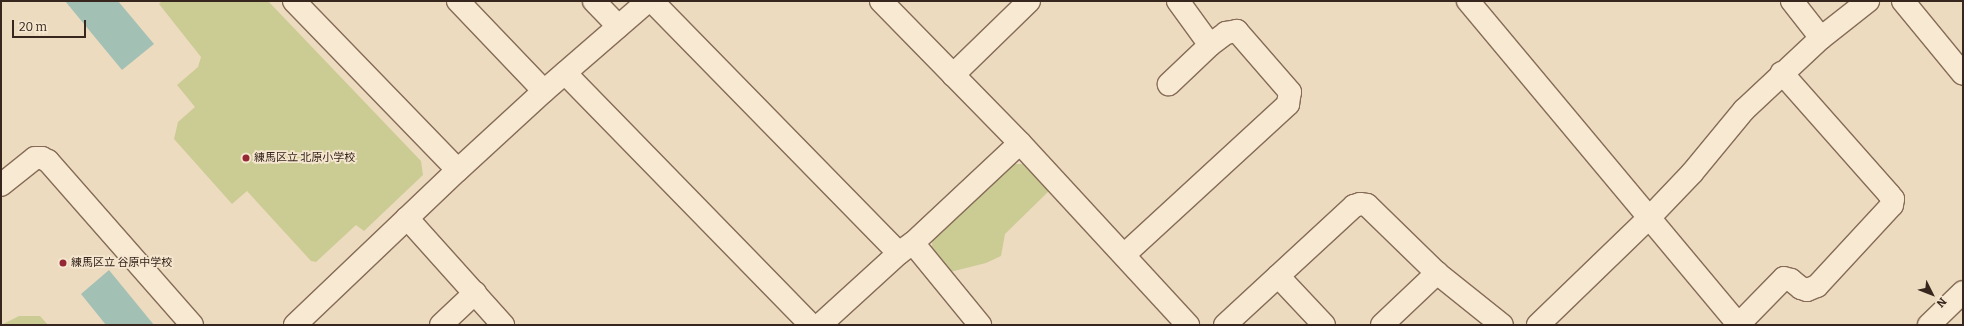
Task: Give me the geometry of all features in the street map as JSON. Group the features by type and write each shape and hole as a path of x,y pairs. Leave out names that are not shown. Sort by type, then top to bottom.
{"street":[{"path":"294,1 458,170"},
{"path":"458,1 544,91"},
{"path":"594,1 618,26"},
{"path":"295,325 458,170 544,91 648,1"},
{"path":"652,1 906,248 980,325"},
{"path":"881,1 1020,143 1188,325"},
{"path":"953,75 1029,1"},
{"path":"1178,1 1210,45"},
{"path":"1468,1 1739,325 1784,278 1791,280 1807,290 1817,286 1892,205 1893,199 1889,194 1782,72"},
{"path":"1792,1 1821,38"},
{"path":"1538,325 1650,217 1692,173 1744,110 1782,72 1821,38 1868,1"},
{"path":"1903,1 1963,74"},
{"path":"1124,255 1288,104 1290,92 1237,31 1226,33 1210,45 1169,84"},
{"path":"565,73 811,325"},
{"path":"820,325 1020,143"},
{"path":"1,185 35,158 42,158 48,161 192,325"},
{"path":"1225,325 1354,206 1360,204 1366,205 1437,273 1502,325"},
{"path":"407,218 503,325"},
{"path":"1382,325 1437,273"},
{"path":"1278,276 1324,325"},
{"path":"1929,325 1963,292"},
{"path":"440,325 475,293"}],"green space":[{"path":"162,1 268,1 421,161 423,175 364,231 356,225 316,262 311,261 247,191 232,204 174,139 178,122 195,107 177,85 198,67 201,57 159,4"},
{"path":"1012,164 1024,164 1049,191 1005,234 1001,256 986,263 946,273 931,252 933,237"},
{"path":"19,316 40,316 48,325 1,325"}],"shaded area":[{"path":"65,1 118,1 154,44 122,70"},
{"path":"109,270 154,325 106,325 81,294"}],"place":[{"name":"練馬区立 北原小学校","path":"246,158"},
{"name":"練馬区立 谷原中学校","path":"63,263"}]}
